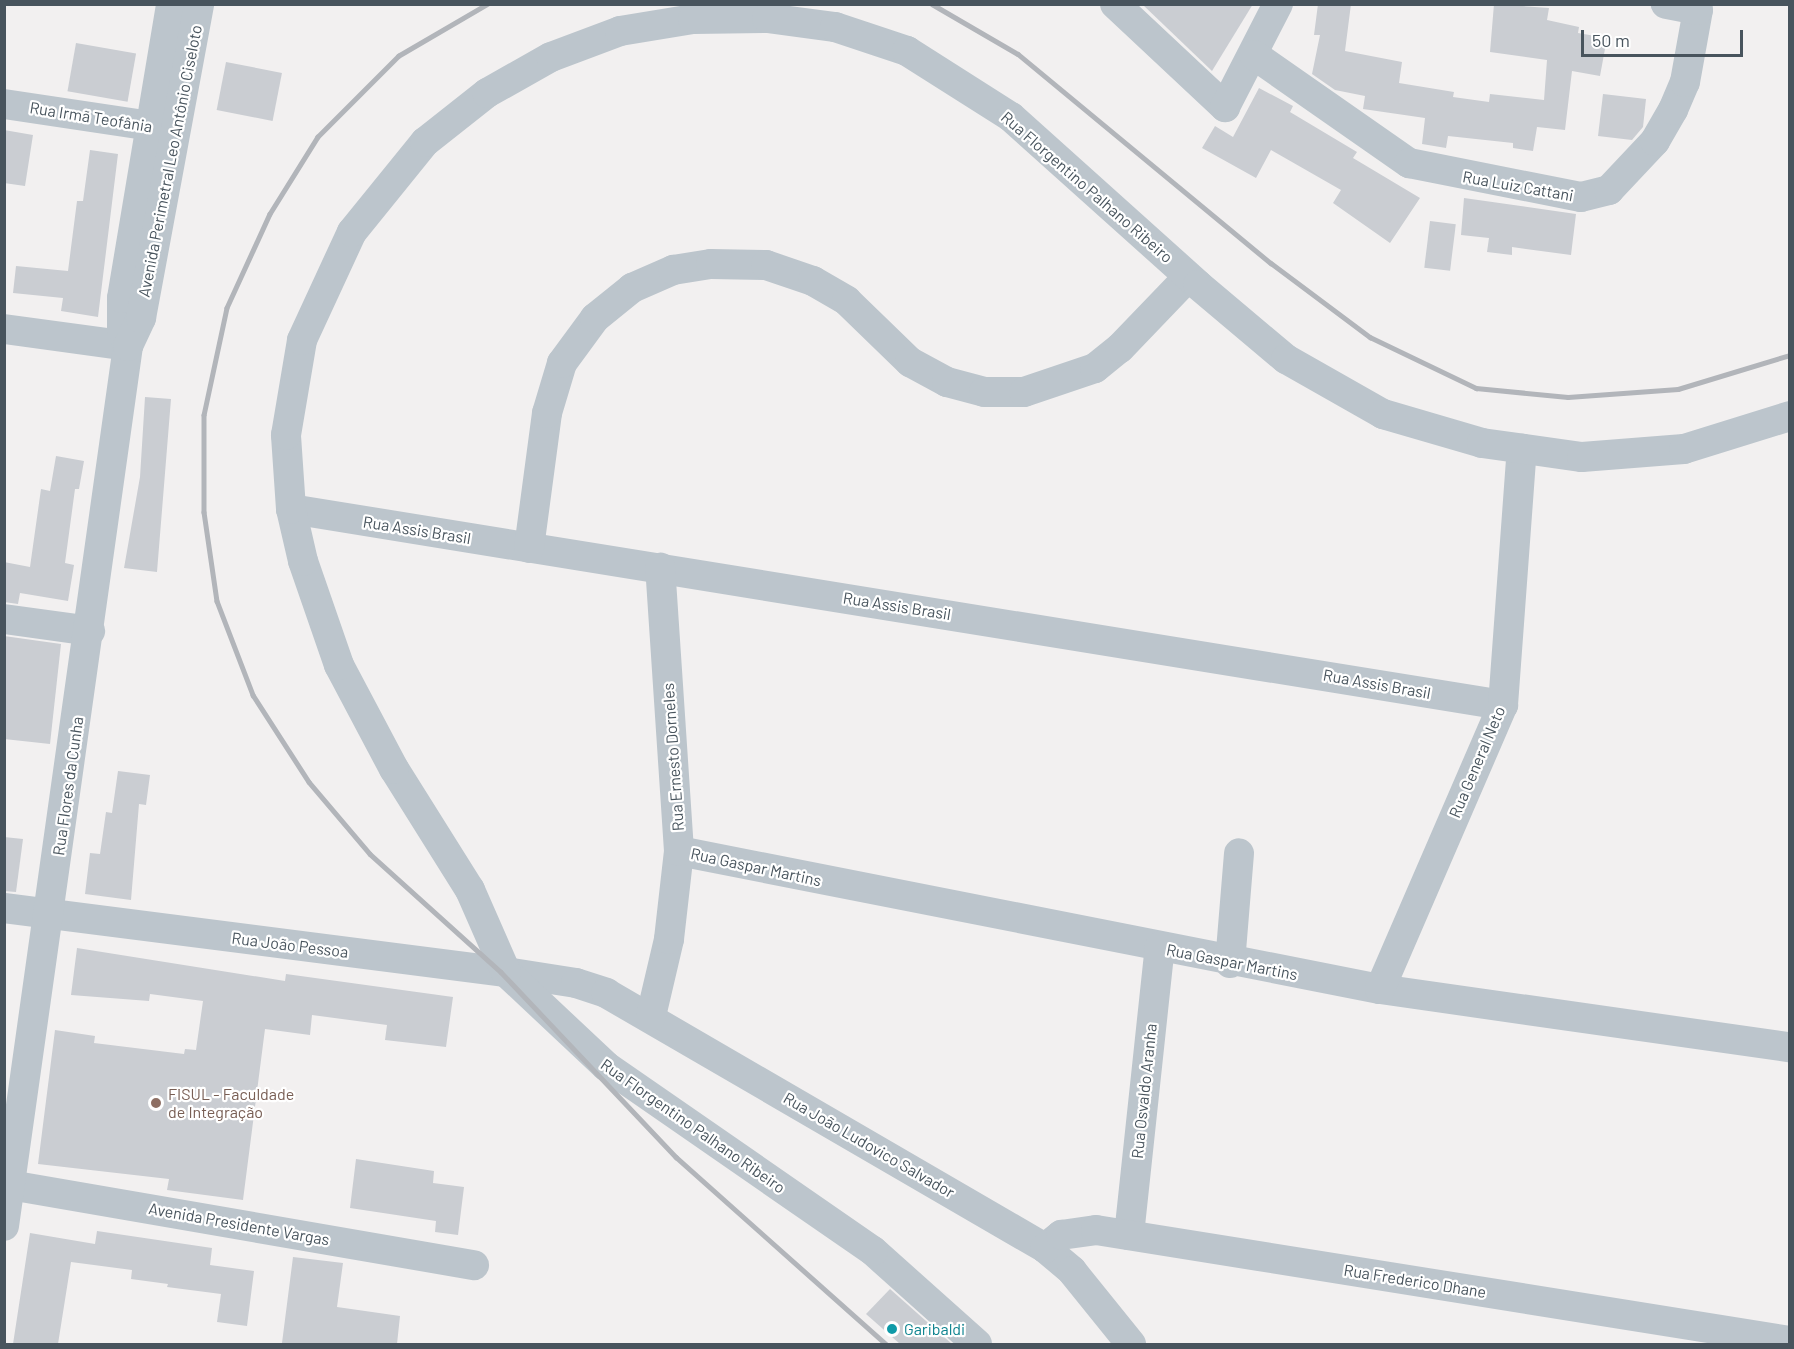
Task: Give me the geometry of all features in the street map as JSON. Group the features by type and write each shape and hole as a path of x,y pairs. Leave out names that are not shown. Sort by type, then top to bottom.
{"street":[{"name":"Avenida Perimetral Leo Antônio Ciseloto","path":"165,129 171,4"},
{"name":"Avenida Perimetral Leo Antônio Ciseloto","path":"131,317 165,129 200,4"},
{"path":"1116,4 1224,107 1254,55 1278,4"},
{"name":"Rua Luiz Cattani","path":"1254,55 1409,163 1581,197 1609,190 1655,141 1685,82 1698,10 1666,4"},
{"name":"Rua Florgentino Palhano Ribeiro","path":"977,1344 873,1251 606,1066 506,972 470,890 393,769 339,665 303,561 291,509 286,435 302,340 352,232 425,142 487,93 551,57 620,31 693,19 767,18 835,27 907,51 1011,117 1188,277 1286,359 1383,414 1482,443 1582,457 1684,449 1790,416"},
{"name":"Rua Irmã Teofânia","path":"4,104 165,129"},
{"path":"529,548 547,413 562,363 595,318 632,288 673,270 711,264 766,265 813,281 847,302 909,362 947,382 984,392 1014,392 1061,383 1095,368 1120,348 1188,277"},
{"name":"Rua Flores da Cunha","path":"4,1226 8,1184 90,631 131,317"},
{"path":"4,329 128,346"},
{"name":"Rua General Neto","path":"1380,989 1503,705 1522,449"},
{"name":"Rua Assis Brasil","path":"291,509 1503,705"},
{"name":"Rua Ernesto Dorneles","path":"651,1016 669,939 680,851 660,568"},
{"path":"4,619 90,631"},
{"name":"Rua Gaspar Martins","path":"680,851 1230,963 1380,989 1790,1047"},
{"path":"1230,963 1239,853"},
{"name":"Rua João Pessoa","path":"4,908 506,972 576,983"},
{"name":"Rua Osvaldo Aranha","path":"1129,1235 1160,947"},
{"name":"Rua João Ludovico Salvador","path":"576,983 606,993 651,1016 1045,1248 1072,1271 1131,1344"},
{"name":"Avenida Presidente Vargas","path":"8,1184 474,1265"},
{"name":"Rua Frederico Dhane","path":"1045,1248 1072,1231 1129,1235 1790,1341"}],"building":[{"path":"1142,4 1253,4 1212,71"},
{"path":"1318,4 1351,4 1345,51 1402,62 1399,83 1454,92 1453,97 1489,102 1490,94 1544,100 1547,60 1490,52 1494,4 1549,8 1547,20 1579,27 1578,33 1607,38 1600,76 1572,71 1565,130 1537,127 1533,151 1513,148 1513,143 1448,136 1446,148 1422,144 1425,118 1363,109 1365,96 1335,90 1312,74 1320,35 1314,35"},
{"path":"76,43 136,54 128,102 67,91"},
{"path":"226,62 282,73 273,121 217,110"},
{"path":"1259,88 1293,106 1290,112 1357,152 1353,158 1420,198 1390,243 1333,203 1341,190 1271,150 1256,178 1202,148 1215,126 1233,137"},
{"path":"1603,94 1646,99 1643,127 1632,140 1598,136"},
{"path":"4,130 33,135 25,186 4,183"},
{"path":"90,150 118,154 98,317 61,311 63,298 13,293 16,266 68,271 77,201 83,201"},
{"path":"1464,198 1576,214 1571,255 1512,247 1512,255 1487,252 1489,238 1461,235"},
{"path":"1430,221 1456,224 1450,271 1424,268"},
{"path":"145,397 171,399 157,572 124,568 140,477"},
{"path":"56,456 84,461 79,489 75,489 65,563 74,565 68,601 20,593 18,604 4,602 4,562 30,567 41,489 50,491"},
{"path":"4,636 61,644 50,744 4,739"},
{"path":"118,771 150,775 146,805 139,804 131,900 85,894 90,853 100,854 106,812 112,813"},
{"path":"4,837 23,839 16,892 4,891"},
{"path":"77,948 285,981 286,974 453,997 446,1047 385,1040 387,1025 312,1015 310,1035 265,1029 243,1200 167,1190 169,1179 38,1164 55,1030 95,1036 94,1043 184,1054 185,1049 196,1050 203,1001 150,994 149,1001 71,995"},
{"path":"356,1159 434,1171 433,1183 464,1187 458,1235 435,1232 436,1221 350,1208"},
{"path":"97,1231 212,1248 210,1265 254,1271 247,1326 217,1322 221,1294 167,1287 168,1284 131,1279 132,1270 71,1262 58,1344 13,1344 30,1233 95,1244"},
{"path":"293,1257 343,1263 337,1307 400,1316 397,1344 282,1343"},
{"path":"890,1289 952,1344 900,1344 866,1314"}],"railway":[{"path":"488,4 399,56 318,137 270,214 227,308 204,415 204,512 217,601 253,695 309,782 370,854 501,972 676,1157 886,1344"},
{"path":"932,4 1018,54 1271,263 1370,337 1476,388 1568,397 1678,389 1790,355"}],"place":[{"name":"FISUL - Faculdade de Integração","path":"156,1103"},
{"name":"Garibaldi","path":"892,1329"}]}
